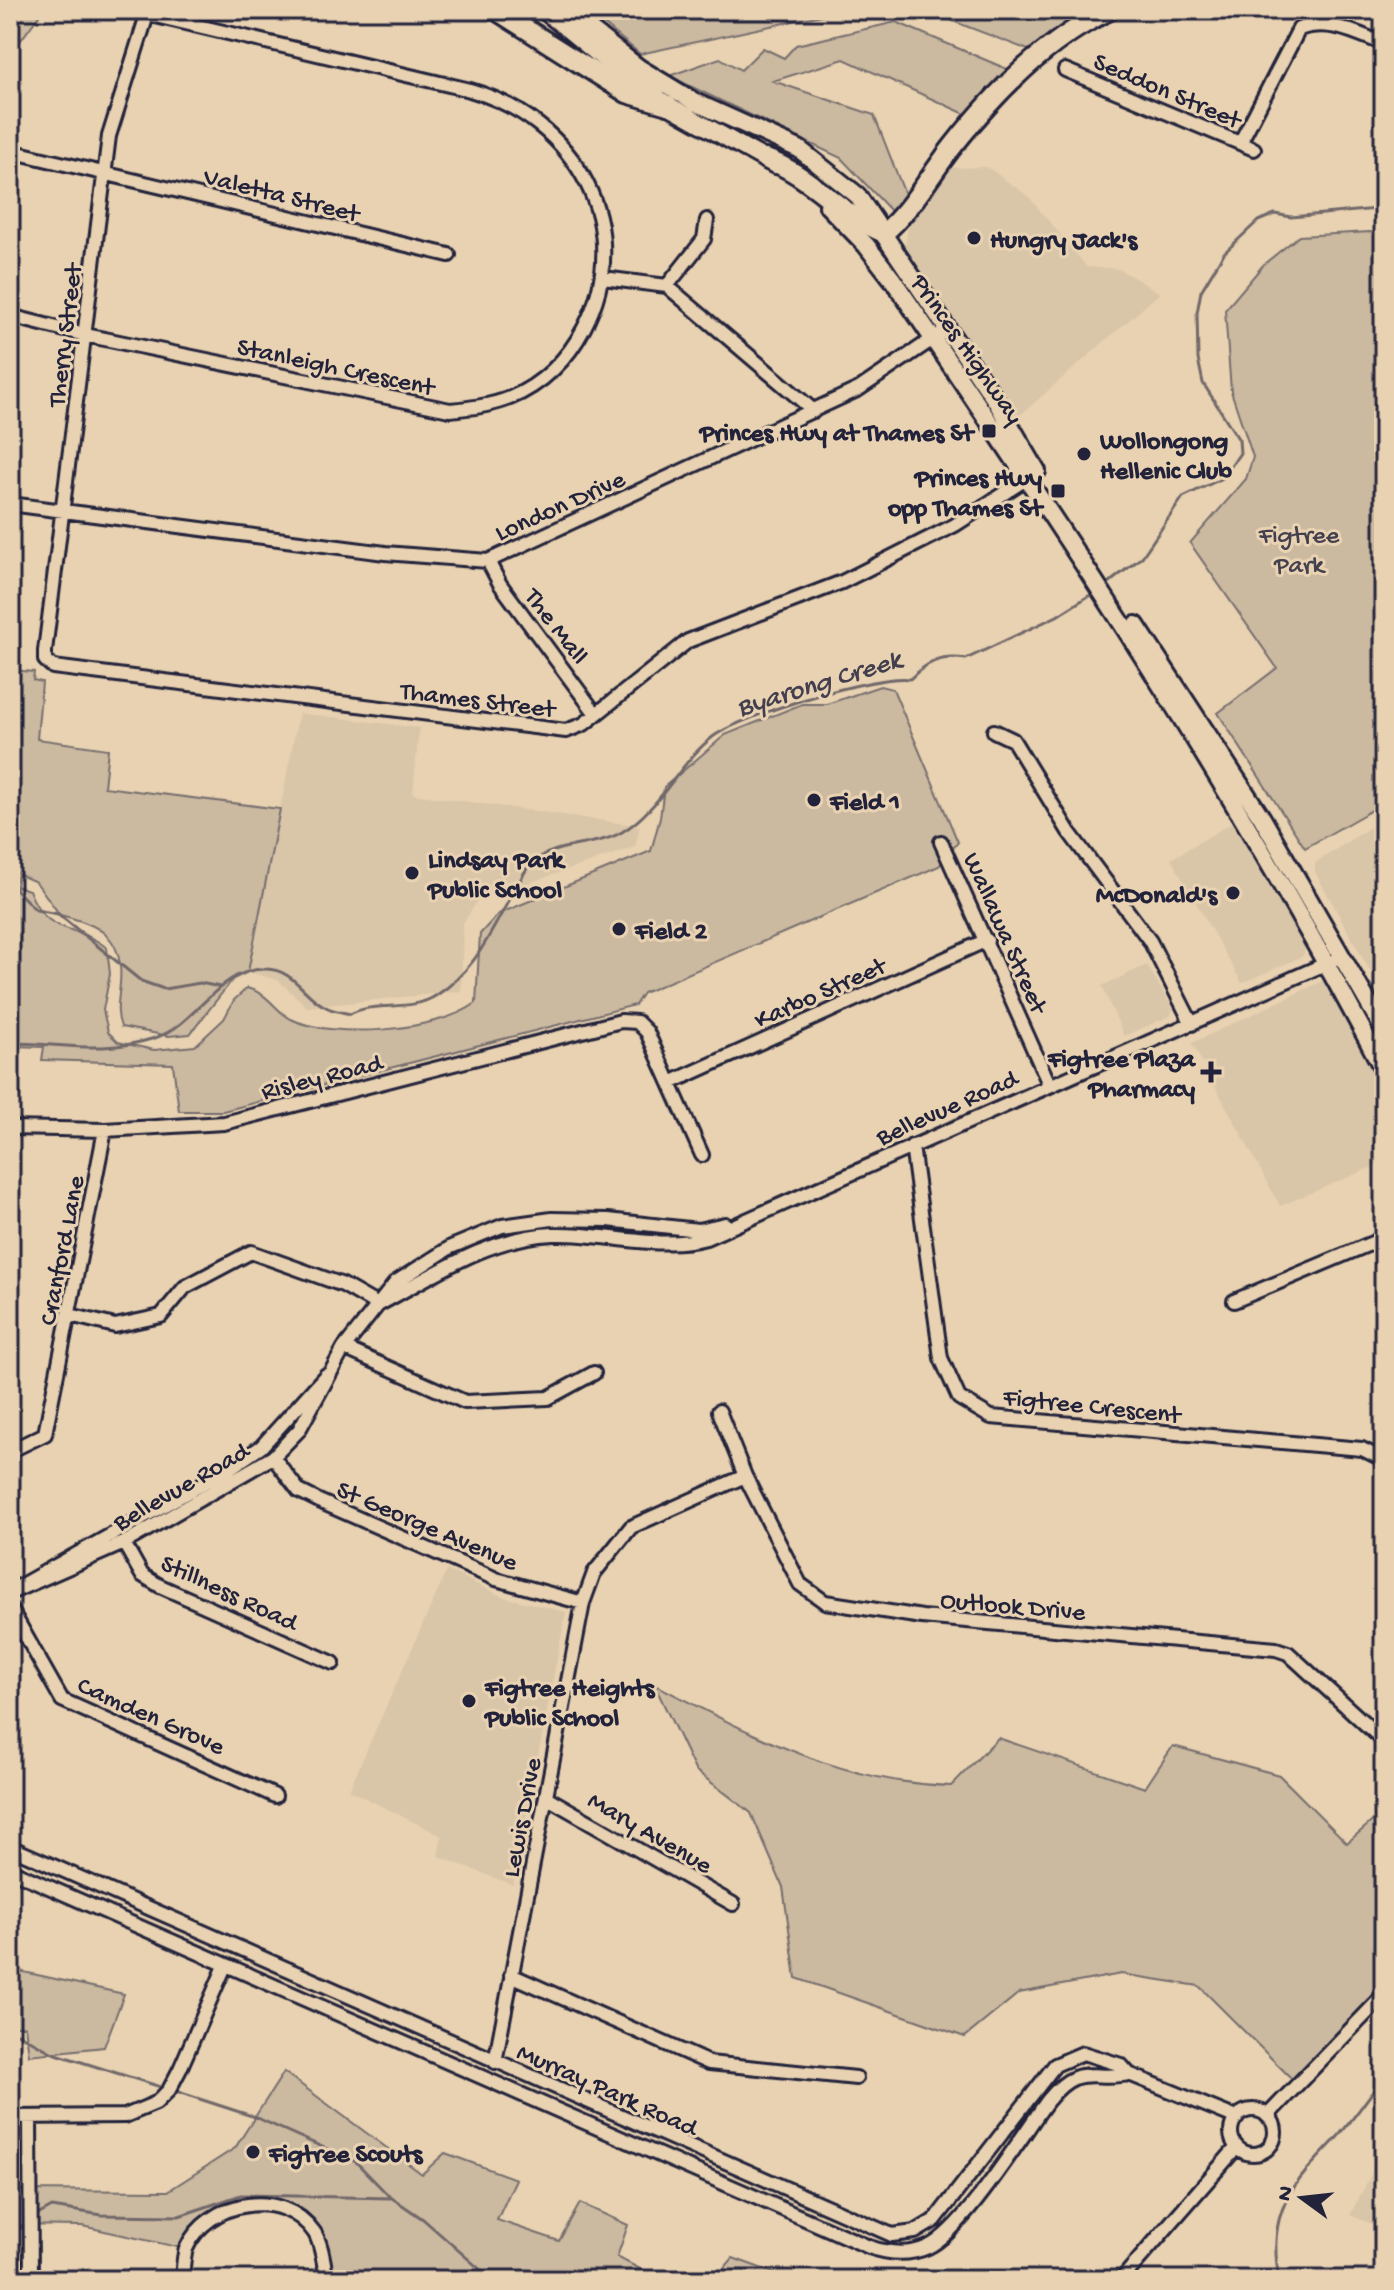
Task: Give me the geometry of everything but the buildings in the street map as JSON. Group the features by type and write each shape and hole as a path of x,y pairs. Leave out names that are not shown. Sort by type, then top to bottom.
{"highway":[{"path":"496,10 627,93 668,105"},
{"path":"766,159 816,185 867,226 884,233 953,145 1030,62 1062,36 1110,10"}],"main road":[{"name":"Princes Highway","path":"544,10 599,56 668,105 766,159 809,190 849,225 996,401 1098,576"},
{"name":"Princes Highway","path":"565,10 620,55 676,91 818,161 857,195 884,233 940,334 1029,477 1262,818 1335,960 1384,1071"},
{"name":"Princes Highway","path":"1335,960 1384,1030"}],"street":[{"name":"Stanleigh Crescent","path":"10,316 85,335 450,410 511,398 547,375 579,338 594,309 603,278 604,250 594,197 580,169 559,143 516,106 494,96 130,10"},
{"name":"Therry Street","path":"48,665 45,651 109,136 147,15"},
{"path":"1240,143 1299,29 1311,25 1336,25 1384,44"},
{"name":"Seddon Street","path":"1065,70 1254,149"},
{"name":"Valetta Street","path":"10,151 449,255"},
{"path":"667,286 704,239 707,220"},
{"path":"603,278 667,286 814,411"},
{"name":"London Drive","path":"10,504 385,553 488,561 859,389 940,334"},
{"name":"Thames Street","path":"48,665 62,670 557,731 574,729 688,641 842,582 955,525 1029,477"},
{"name":"The Mall","path":"488,561 500,584 596,714"},
{"path":"994,731 1013,740 1069,832 1150,941 1192,1024"},
{"name":"Wallawa Street","path":"941,842 1049,1084"},
{"name":"Karbo Street","path":"670,1083 987,940"},
{"name":"Bellevue Road","path":"11,1592 28,1578 191,1491 261,1447 329,1371 396,1282 451,1247 502,1226 552,1219 608,1220 698,1230 744,1219 1335,960"},
{"name":"Risley Road","path":"10,1128 105,1130 224,1123 621,1021 637,1022 647,1032 670,1083"},
{"path":"670,1083 702,1155"},
{"name":"Cranford Lane","path":"10,1451 45,1434 105,1130"},
{"name":"Figtree Crescent","path":"912,1146 941,1358 959,1398 991,1417 1362,1449 1384,1460"},
{"path":"1234,1301 1384,1238"},
{"path":"70,1315 115,1326 161,1316 185,1287 251,1252 343,1285 378,1305"},
{"path":"344,1348 465,1402 548,1398 594,1373"},
{"name":"Bellevue Road","path":"11,1592 124,1543 273,1457 299,1430 319,1398 329,1371"},
{"name":"Outlook Drive","path":"719,1411 745,1476 800,1584 825,1602 922,1617 1276,1649 1288,1653 1384,1741"},
{"name":"St George Avenue","path":"273,1457 299,1491 321,1502 496,1579 583,1603"},
{"name":"Lewis Drive","path":"495,2062 583,1603 594,1573 631,1527 745,1476"},
{"name":"Stillness Road","path":"124,1543 142,1575 160,1586 333,1663"},
{"name":"Camden Grove","path":"10,1608 62,1700 275,1796"},
{"name":"Mary Avenue","path":"546,1797 733,1904"},
{"name":"Murray Park Road","path":"10,1847 892,2235"},
{"name":"Murray Park Road","path":"10,1870 869,2247 892,2253"},
{"path":"10,2117 125,2116 156,2103 175,2079 225,1966"},
{"path":"511,1975 709,2063 856,2078"},
{"path":"1267,2116 1384,1995"},
{"path":"1129,2074 1121,2065 1083,2053 1055,2065 935,2220 915,2232 892,2235 892,2253 919,2251 948,2233 1048,2100 1066,2082 1087,2074 1129,2074 1237,2118"},
{"path":"1252,2110 1267,2116 1274,2132 1270,2146 1250,2154 1237,2147 1231,2136 1237,2118 1252,2110"},
{"path":"10,2279 31,2278 30,2117"},
{"path":"1121,2280 1237,2147"},
{"path":"182,2280 186,2249 207,2221 246,2203 284,2206 315,2233 327,2280"}],"shaded area":[{"path":"987,167 1028,196 1087,267 1119,269 1160,293 1019,416 905,246 908,228 951,168"},
{"name":"Lindsay Park Public School","path":"299,713 419,728 413,794 640,826 635,847 478,900 463,923 461,991 307,1007 278,980 248,972"},
{"path":"1384,818 1384,996 1315,872 1315,863"},
{"path":"1233,822 1305,948 1303,956 1242,983 1171,859"},
{"path":"1147,965 1173,1009 1170,1016 1124,1036 1102,986"},
{"path":"1327,979 1384,1096 1384,1162 1280,1206 1192,1043"},
{"name":"Figtree Heights Public School","path":"447,1570 504,1597 566,1612 513,1885 438,1856 442,1836 349,1790"},
{"path":"1384,2150 1384,2229 1350,2215"}],"green space":[{"path":"10,10 43,10 10,55"},
{"path":"587,10 845,10 640,54"},
{"path":"924,10 1103,10 1036,53"},
{"path":"896,22 1014,72 974,118 844,59 773,81 874,115 906,197 892,212 841,158 669,76 720,58 741,70 763,48 784,58 796,45"},
{"name":"Figtree Park","path":"1384,234 1384,803 1305,848 1218,713 1277,668 1190,543 1246,479 1253,457 1231,391 1225,310 1264,264 1299,236"},
{"path":"10,670 34,672 33,680 42,682 37,739 108,749 104,787 280,809 248,972 233,979 190,1034 169,1036 121,1027 118,1010 120,967 113,943 87,923 60,915 36,882 18,874 16,886 29,890 36,905 53,923 84,934 107,948 110,974 103,1010 108,1032 118,1042 154,1050 195,1046 224,1019 234,1000 247,988 261,994 291,1019 332,1029 358,1031 412,1026 459,1013 476,1003 480,934 498,914 651,851 664,787 725,735 802,704 827,704 880,686 893,689 958,842 939,866 643,993 635,1005 223,1111 179,1111 173,1064 42,1060 44,1047 10,1046"},
{"path":"654,1684 725,1721 797,1753 871,1776 910,1783 951,1786 998,1738 1145,1788 1173,1746 1279,1775 1347,1843 1384,1811 1384,1995 1298,2085 1199,1986 1121,1974 1019,1993 965,2037 796,1978 783,1887 751,1813 695,1770"},
{"path":"10,1969 124,1994 104,2047 29,2055 25,2026 10,2026"},
{"path":"284,2072 422,2174 445,2153 516,2179 497,2220 559,2241 580,2203 628,2225 617,2257 661,2280 388,2280 389,2275 327,2280 315,2233 284,2206 246,2203 207,2221 186,2249 82,2226 10,2225 10,2190 168,2191 235,2148"},
{"path":"733,2258 793,2280 714,2280"}],"waterway":[{"name":"Byarong Creek","path":"1105,586 1142,557 1183,497 1223,478 1240,453 1239,440 1203,383 1198,359 1197,313 1201,291 1224,253 1258,221 1275,214 1291,217 1377,209 1384,213"},
{"name":"Byarong Creek","path":"10,1043 99,1047 155,1038 184,1021 234,977 266,969 276,970 291,978 326,1007 350,1014 427,1000 451,984 474,960 531,864 552,852 600,841 622,832 648,811 690,759 714,736 780,707 841,689 893,679 910,679 935,661 966,659 1057,616 1095,592"},
{"name":"Byarong Creek","path":"10,884 36,910 58,914 141,981 164,989 200,983 220,987"},
{"path":"10,2029 53,2053 161,2087"},
{"path":"1279,2280 1276,2236 1286,2202 1294,2187 1348,2125 1384,2076"},
{"path":"178,2092 255,2117 356,2162 390,2197"},
{"path":"34,2217 52,2207 102,2215 179,2216 241,2195 392,2198 423,2219 492,2280"},
{"path":"10,2238 28,2221"}],"place":[{"name":"Hungry Jack's","path":"974,238"},
{"name":"Princes Hwy at Thames St","path":"989,431"},
{"name":"Wollongong Hellenic Club","path":"1084,454"},
{"name":"Princes Hwy opp Thames St","path":"1058,491"},
{"name":"Field 1","path":"814,800"},
{"name":"Lindsay Park Public School","path":"412,873"},
{"name":"McDonald's","path":"1233,893"},
{"name":"Field 2","path":"619,929"},
{"name":"Figtree Plaza Pharmacy","path":"1211,1072"},
{"name":"Figtree Heights Public School","path":"469,1701"},
{"name":"Figtree Scouts","path":"253,2152"}]}
